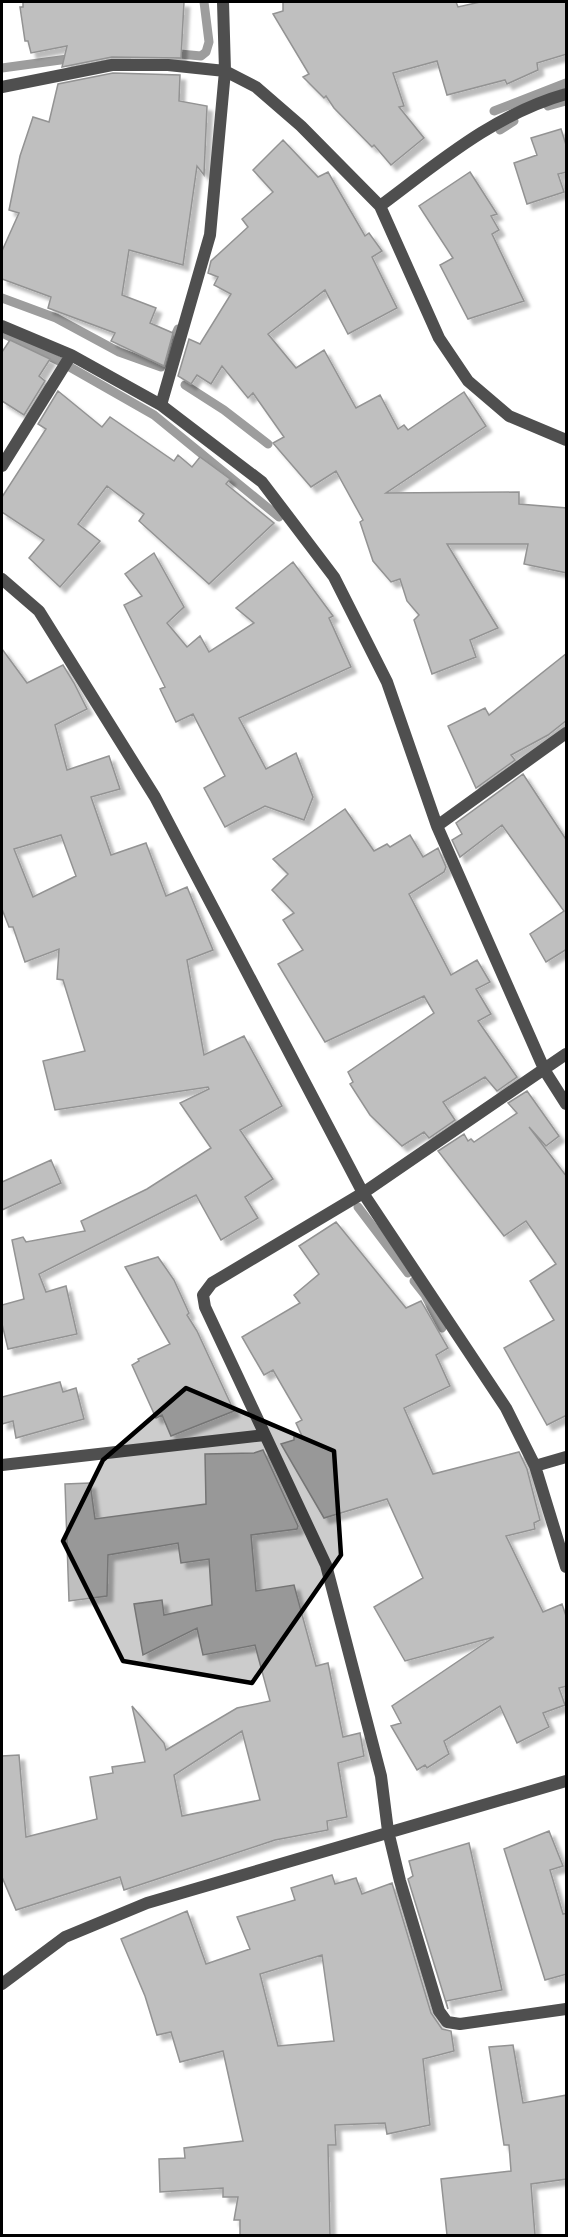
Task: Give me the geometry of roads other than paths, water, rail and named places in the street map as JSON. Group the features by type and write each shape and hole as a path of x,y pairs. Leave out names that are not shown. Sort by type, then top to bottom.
{"street":[{"path":"161,405 210,235 225,71 223,2"},
{"path":"2,87 112,65 168,65 225,71 256,87 301,126 380,206 439,338 468,381 509,416 567,440"},
{"path":"380,206 476,134 538,102 567,94"},
{"path":"2,326 71,355 161,405 262,482 334,577 387,682 437,826 545,1071 567,1104"},
{"path":"2,466 71,355"},
{"path":"2,579 39,611 155,797 363,1193 506,1408 535,1466 567,1567"},
{"path":"437,826 567,733"},
{"path":"567,1054 363,1193 212,1283 203,1295 206,1307 326,1565 381,1776 388,1831 400,1881 439,2011 447,2022 460,2024 567,2009"},
{"path":"2,1465 265,1435"},
{"path":"535,1466 567,1457"},
{"path":"2,1984 65,1937 147,1903 567,1780"}],"waterway":[{"path":"169,53 201,56 206,52 209,42 204,2"},
{"path":"2,68 75,58"},
{"path":"494,111 566,83"},
{"path":"548,106 566,101"},
{"path":"500,130 514,121"},
{"path":"2,298 56,318 119,352 161,367 178,329"},
{"path":"2,333 61,362 154,415 279,517"},
{"path":"185,385 224,410 268,444"},
{"path":"358,1207 408,1273"},
{"path":"414,1281 425,1295 442,1328"}]}
